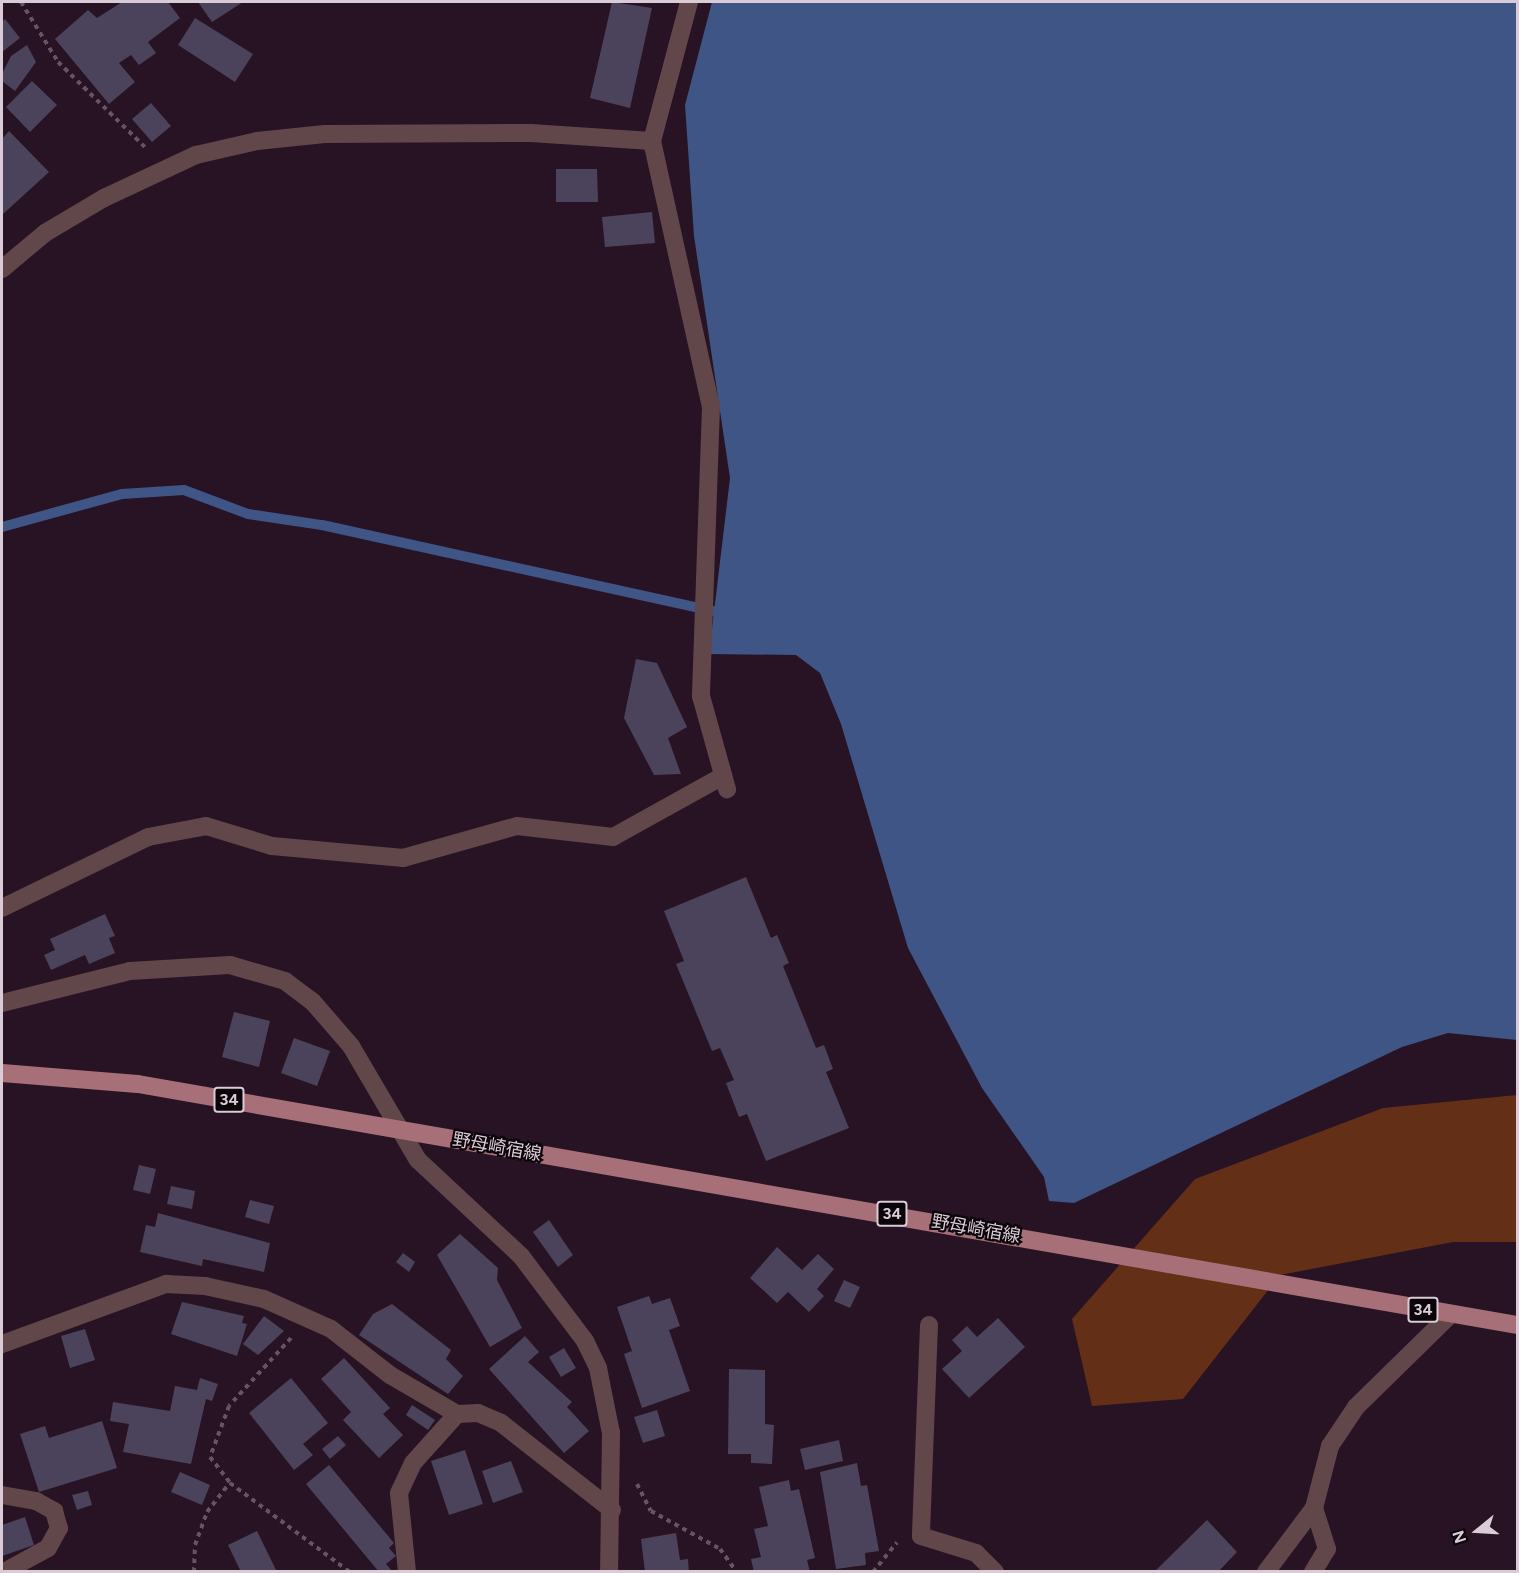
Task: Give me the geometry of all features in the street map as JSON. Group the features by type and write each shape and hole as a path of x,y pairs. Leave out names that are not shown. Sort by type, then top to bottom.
{"main road":[{"name":"野母崎宿線","path":"2,1073 138,1084 1329,1288 1449,1316 1518,1325"}],"street":[{"path":"2,909 148,837 206,826 272,846 403,858 517,826 614,837 725,783 701,696 711,407 652,141 689,2"},
{"path":"2,269 45,233 169,168 196,155 257,141 325,134 531,133 652,141"},
{"path":"2,1003 164,967 230,965 263,972 285,981 332,1022 396,1130 418,1160 521,1256 585,1341 606,1398 613,1466 609,1572"},
{"path":"2,1344 166,1284 264,1299 308,1318 457,1414 478,1413 501,1423 612,1510"},
{"path":"1266,1572 1314,1508 1330,1446 1356,1407 1449,1316"},
{"path":"929,1325 921,1536 976,1553 995,1572"},
{"path":"407,1572 399,1493 413,1463 457,1414"},
{"path":"2,1495 36,1501 54,1511 59,1528 48,1548 4,1572"},
{"path":"1313,1572 1327,1549 1314,1508"}],"path":[{"path":"21,2 58,62 169,168"},
{"path":"308,1318 229,1406 210,1457 230,1483 350,1572"},
{"path":"613,1466 632,1470 651,1511 720,1549 737,1572"},
{"path":"194,1572 195,1545 207,1512 230,1483"},
{"path":"873,1572 898,1540 921,1536"}],"shaded area":[{"path":"1517,1095 1517,1242 1453,1242 1280,1275 1183,1399 1092,1406 1072,1319 1195,1179 1383,1108"}],"water":[{"path":"712,2 1517,2 1517,1040 1448,1033 1402,1047 1074,1203 1049,1201 1044,1177 982,1088 908,948 841,724 820,673 796,655 709,654 730,478 694,236 685,105"}],"building":[{"path":"122,2 168,2 180,18 148,42 156,53 139,65 131,55 119,63 135,82 109,104 55,39 88,10 97,18"},
{"path":"198,2 243,2 212,22"},
{"path":"612,2 652,8 630,108 590,98"},
{"path":"195,18 253,54 235,82 178,45"},
{"path":"5,19 20,38 2,52 2,22"},
{"path":"27,45 36,62 15,91 2,81 2,74 11,56"},
{"path":"32,81 57,105 30,132 6,107"},
{"path":"151,103 171,126 152,142 132,119"},
{"path":"9,131 49,172 2,215 2,139"},
{"path":"556,169 597,169 598,202 556,202"},
{"path":"652,212 655,243 605,247 602,217"},
{"path":"636,659 657,663 687,727 668,738 681,774 654,775 624,718"},
{"path":"746,877 771,938 777,935 789,963 783,966 816,1048 824,1045 833,1069 826,1072 849,1128 766,1161 747,1114 739,1117 726,1083 734,1080 720,1048 712,1051 676,964 684,961 664,911"},
{"path":"105,914 115,936 109,938 115,953 89,964 85,955 51,970 44,955 55,950 50,939"},
{"path":"234,1012 270,1021 259,1067 222,1057"},
{"path":"294,1038 330,1051 317,1086 281,1073"},
{"path":"139,1165 156,1169 150,1194 133,1190"},
{"path":"171,1186 195,1191 192,1209 167,1204"},
{"path":"250,1200 274,1206 269,1224 245,1217"},
{"path":"158,1213 270,1243 264,1272 203,1259 202,1266 140,1252 146,1225 155,1227"},
{"path":"549,1220 573,1255 558,1267 533,1232"},
{"path":"460,1234 498,1268 497,1280 522,1328 490,1347 437,1255"},
{"path":"777,1247 802,1270 818,1254 834,1269 817,1289 824,1296 809,1312 788,1292 777,1303 750,1278"},
{"path":"403,1253 415,1262 409,1272 396,1262"},
{"path":"844,1280 860,1287 850,1308 834,1301"},
{"path":"649,1296 652,1304 670,1298 680,1326 669,1330 690,1391 642,1408 624,1354 632,1351 617,1307"},
{"path":"182,1302 244,1316 242,1323 247,1324 237,1356 171,1334"},
{"path":"392,1304 451,1350 446,1359 463,1376 448,1394 359,1335 373,1314"},
{"path":"264,1316 284,1331 258,1355 243,1344"},
{"path":"998,1318 1025,1347 969,1398 942,1369 962,1351 952,1340 967,1326 977,1337"},
{"path":"85,1329 95,1360 70,1368 61,1336"},
{"path":"525,1336 539,1352 528,1362 572,1402 567,1407 589,1431 564,1453 489,1369"},
{"path":"564,1348 576,1368 561,1377 549,1357"},
{"path":"344,1358 390,1408 383,1414 403,1435 379,1458 343,1420 351,1412 321,1379"},
{"path":"729,1369 765,1370 765,1424 774,1425 772,1464 751,1463 751,1454 728,1454"},
{"path":"200,1378 218,1384 212,1401 206,1399 191,1464 123,1452 129,1424 110,1421 113,1402 170,1411 175,1386 197,1390"},
{"path":"291,1378 328,1423 303,1444 313,1455 294,1470 249,1413"},
{"path":"412,1405 435,1420 428,1430 406,1415"},
{"path":"657,1410 665,1436 643,1443 634,1417"},
{"path":"102,1421 117,1468 39,1492 20,1434 45,1426 49,1438"},
{"path":"338,1436 346,1445 330,1459 322,1449"},
{"path":"839,1440 843,1461 805,1470 800,1449"},
{"path":"465,1450 483,1504 449,1515 431,1461"},
{"path":"511,1461 523,1492 493,1503 482,1471"},
{"path":"857,1463 861,1486 867,1485 879,1551 865,1553 866,1565 836,1569 820,1472"},
{"path":"329,1465 394,1543 389,1548 396,1556 386,1564 393,1572 379,1572 306,1484"},
{"path":"180,1472 210,1485 202,1505 171,1492"},
{"path":"789,1480 791,1491 799,1489 815,1558 807,1560 810,1572 754,1572 751,1559 761,1557 754,1529 768,1526 759,1487"},
{"path":"88,1491 92,1505 77,1510 72,1495"},
{"path":"25,1517 34,1545 2,1556 2,1525"},
{"path":"1207,1520 1237,1552 1218,1572 1154,1572"},
{"path":"257,1531 277,1572 241,1572 228,1545"},
{"path":"676,1533 680,1560 688,1559 689,1572 645,1572 641,1539"}],"waterway":[{"path":"2,527 122,494 184,490 248,514 322,525 728,614"}]}
